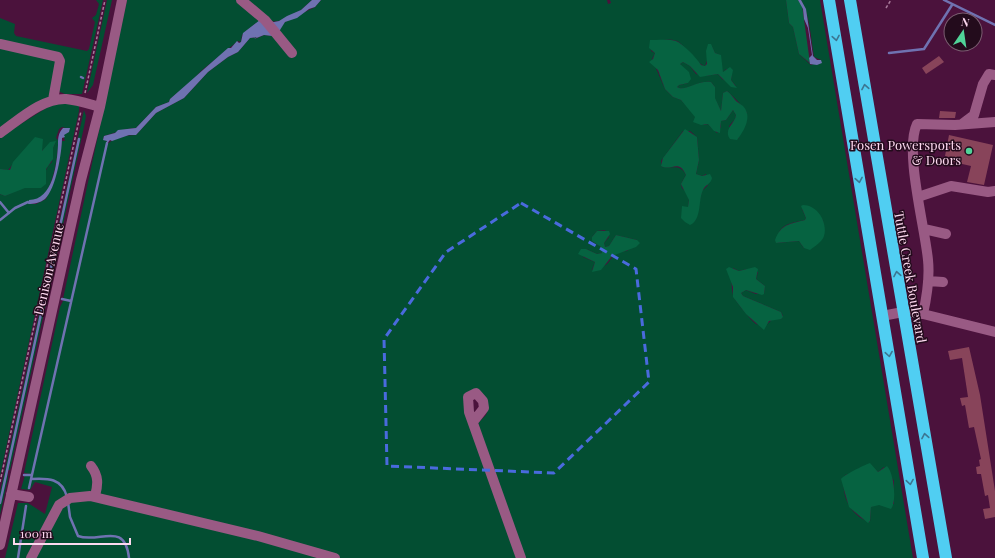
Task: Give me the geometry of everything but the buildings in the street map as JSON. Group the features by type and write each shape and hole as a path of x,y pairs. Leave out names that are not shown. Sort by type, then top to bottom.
{"highway":[{"path":"829,0 923,558"},
{"name":"Tuttle Creek Boulevard","path":"850,0 946,558"}],"street":[{"name":"Denison Avenue","path":"0,544 81,180 100,108 122,0"},
{"path":"241,0 265,20 292,53"},
{"path":"0,44 58,57 60,61 53,100"},
{"path":"960,125 974,115 983,84 989,74 995,75"},
{"path":"0,133 33,110 53,100 68,99 100,108"},
{"path":"923,314 928,281 928,258 918,197 913,147 913,131 916,124 960,125 995,122"},
{"path":"918,197 951,186 988,192 995,191"},
{"path":"924,228 946,234"},
{"path":"928,281 943,282"},
{"path":"882,316 903,312 923,314 995,332"},
{"path":"473,422 521,558"},
{"path":"91,466 95,471 98,481 95,496"},
{"path":"11,494 29,497"},
{"path":"31,558 59,505 70,498 95,496 220,528 258,536 336,558"}],"path":[{"path":"85,94 105,0"},
{"path":"886,8 891,0"},
{"path":"0,482 82,107"}],"highlighted area":[{"path":"521,203 636,269 649,382 554,473 387,466 384,339 446,252"}],"green space":[{"path":"96,0 103,0 82,94 65,94 58,91 63,59 62,55 0,41 0,18 15,24 14,33 16,36 87,51 89,49 95,22 92,18 96,15 99,4"},
{"path":"107,0 112,0 93,85 87,93"},
{"path":"127,0 312,0 301,10 279,21 256,23 242,35 241,42 238,41 201,71 192,81 170,99 169,102 156,107 136,128 127,129 104,136 103,139 107,141 106,146 115,139 124,136 136,135 156,113 184,98 208,72 228,57 238,52 250,38 257,37 255,39 264,35 272,36 285,22 315,7 321,0 607,0 608,4 611,3 610,0 786,0 789,23 793,27 799,54 811,65 821,60 814,57 808,20 801,0 820,0 913,558 523,558 478,423 486,415 488,408 468,393 519,558 5,558 18,503 28,503 45,514 52,487 35,482 30,490 21,489 25,475 31,474 24,473 60,307 63,301 67,300 63,299","holes":["654,40 672,40 680,43 702,65 705,66 712,47 715,53 720,55 723,73 726,69 732,73 731,80 736,86 722,79 718,74 705,76 696,74 690,66 683,62 680,64 684,69 688,83 677,87 684,88 711,82 715,87 715,99 721,111 723,93 727,91 735,98 747,113 738,139 729,126 735,119 736,115 733,110 726,120 721,121 721,127 717,133 708,124 704,125 681,100 673,97 665,89 652,59 655,53 651,51","683,131 690,131 697,137 699,160 696,174 702,176 706,174 708,185 702,191 695,221 688,208 688,194 682,188 681,184 686,175 684,171 676,167 662,167 661,161","802,209 823,220 824,235 804,248 799,241 776,243 777,237 782,228 789,224 805,220 806,218","605,230 609,237 604,243 605,247 609,246 616,235 637,240 627,251 617,253 607,264 592,270 595,262 583,257 586,249 597,254 602,253 601,247 592,241 592,237 597,231","733,268 739,271 747,269 758,272 756,279 765,286 764,294 756,294 746,290 741,293 743,296 781,312 783,316 781,319 773,319 766,325 756,324 734,298 732,275","884,467 894,481 894,504 875,505 871,507 870,522 863,519 852,510 845,497 844,483 845,475 853,473 859,468 875,469 878,472"]},
{"path":"786,0 798,0 802,5 810,63 799,54 793,27 789,23"},
{"path":"650,40 674,40 690,52 701,65 705,66 707,64 706,51 708,44 711,44 715,53 721,55 723,72 730,67 733,70 731,80 737,88 731,87 718,74 700,77 690,66 683,62 680,64 689,72 691,79 688,83 677,87 684,88 711,82 715,87 715,98 721,111 723,93 727,91 743,106 747,114 745,128 737,140 730,139 728,135 729,129 736,115 733,110 726,120 721,121 720,133 714,131 708,124 701,125 693,122 695,117 681,100 673,97 665,89 658,70 649,62 653,59 655,53 649,48"},
{"path":"0,46 57,59 49,97 0,129"},
{"path":"66,101 79,106 79,111 0,476 0,194 5,196 28,187 37,188 48,166 52,162 55,143 48,145 42,151 42,147 12,165 8,170 0,169 0,137 51,105","holes":["62,127 69,129 69,132 63,134 65,141 62,141 58,167 46,199 36,204 28,204 41,198 47,191 53,177 58,146 58,140 56,138 59,129"]},
{"path":"84,110 86,116 85,122 48,295 45,295 46,303 10,470 7,470 8,478 0,515 0,492"},
{"path":"685,129 697,137 699,160 696,174 702,176 710,174 712,178 701,194 698,214 694,222 690,225 681,218 682,206 688,207 689,200 681,184 686,175 681,167 678,166 668,168 661,166 663,158"},
{"path":"35,137 43,139 42,151 50,142 56,141 53,148 53,159 46,169 46,184 41,188 25,188 5,196 0,194 0,169 10,170 13,162"},
{"path":"803,205 813,208 821,216 825,226 822,240 810,250 804,248 799,241 776,243 775,240 777,235 783,228 790,224 805,220 806,218 801,206"},
{"path":"597,231 609,231 610,234 604,243 605,247 609,246 616,235 637,240 640,243 636,247 612,256 601,270 592,272 595,262 578,254 581,249 586,249 597,254 602,253 601,247 592,241 592,237"},
{"path":"729,267 739,271 755,267 758,269 756,279 765,286 764,294 762,295 746,290 741,293 743,296 781,312 783,317 781,319 769,321 764,330 746,314 733,297 733,287 726,269"},
{"path":"870,463 878,472 887,466 893,481 894,500 891,509 879,505 871,507 870,521 868,523 849,507 841,479"}],"water":[{"path":"312,0 321,0 315,7 309,9 297,18 285,22 280,30 272,36 264,35 254,39 257,37 250,38 238,52 228,57 208,72 184,98 156,113 136,135 129,135 112,141 110,140 106,145 107,141 103,140 104,136 115,133 118,130 136,128 156,107 169,102 170,99 228,48 231,48 237,41 239,43 241,42 243,33 260,20 274,22 279,21 301,10"},
{"path":"798,0 801,0 806,9 813,56 817,60 821,60 822,63 817,65 810,64 809,58 812,55 808,28 804,19 803,9"},
{"path":"63,128 70,128 69,132 64,135 65,137 62,138 60,161 49,194 45,199 37,203 28,204 29,200 44,194 52,180 55,171 59,136"}],"waterway":[{"path":"944,0 995,25"},
{"path":"889,53 924,49 952,5"},
{"path":"0,503 79,139"},
{"path":"29,488 107,143"},
{"path":"0,202 9,213"},
{"path":"0,220 15,208 28,202"},
{"path":"62,299 71,301"},
{"path":"24,475 32,475"},
{"path":"31,479 54,480 62,486 67,497"},
{"path":"68,502 70,517 78,536 86,538 117,536 127,546 129,558"},
{"path":"18,558 26,506"}],"place":[{"name":"Fosen Powersports & Doors","path":"969,151"}]}
